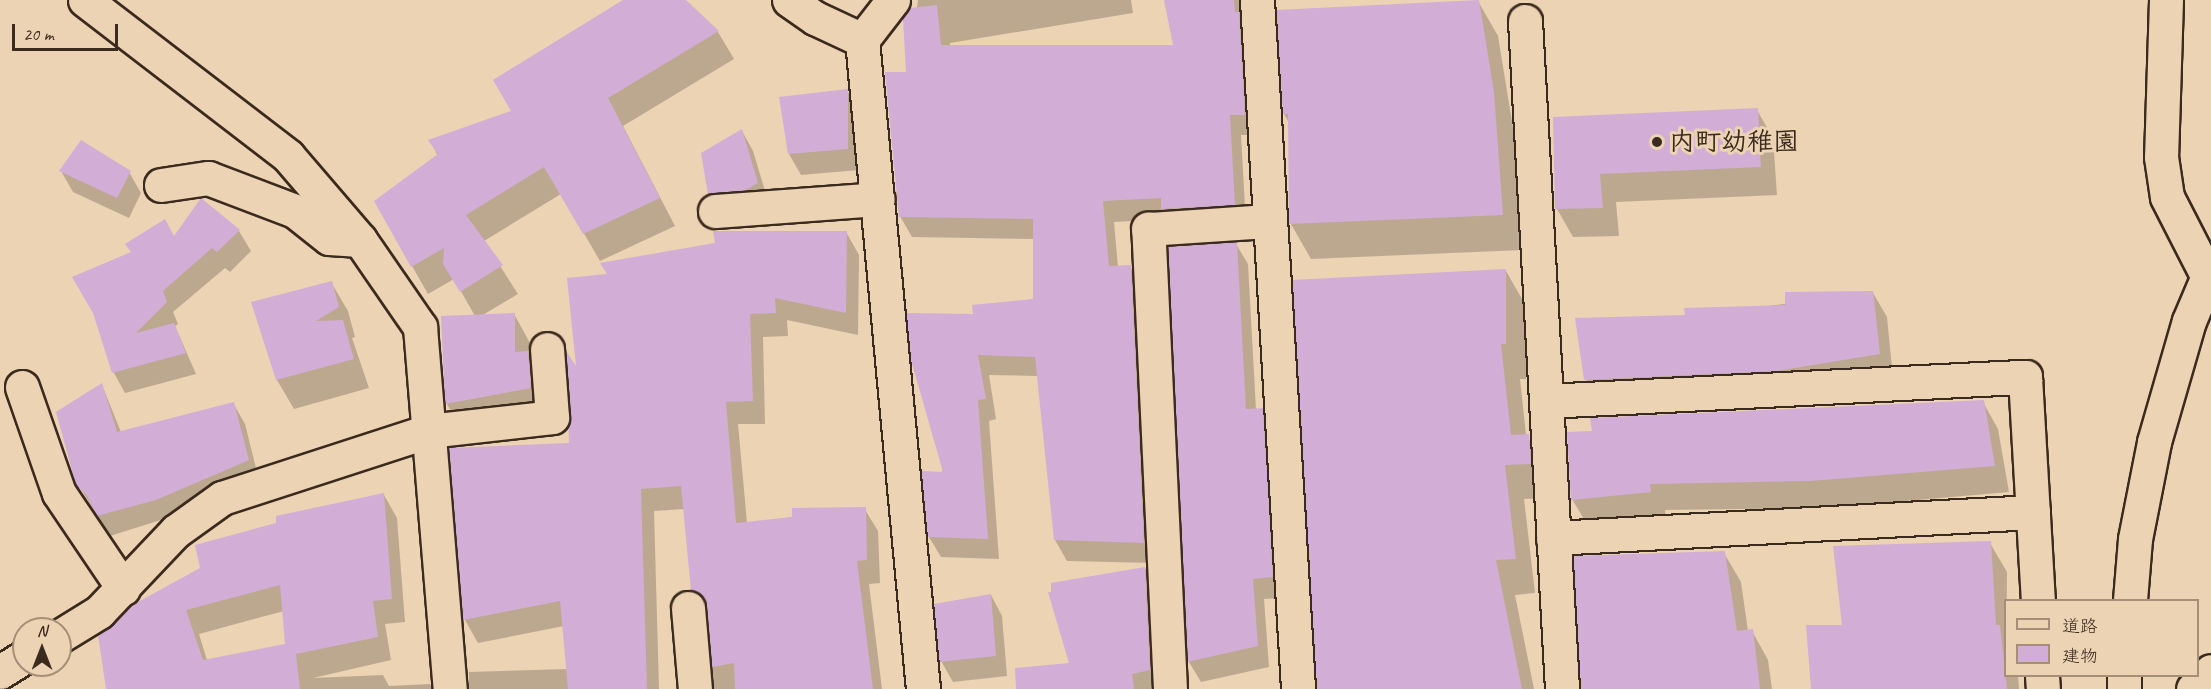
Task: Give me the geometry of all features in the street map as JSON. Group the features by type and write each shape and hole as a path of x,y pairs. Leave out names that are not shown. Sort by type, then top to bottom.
{"street":[{"path":"85,0 288,156 360,240 420,327 450,689"},
{"path":"789,0 815,18 862,40"},
{"path":"893,0 862,40 923,689"},
{"path":"1257,0 1298,689"},
{"path":"2130,599 2135,539 2154,442 2200,331 2209,273 2167,197 2161,157 2166,0"},
{"path":"1525,21 1562,689"},
{"path":"161,185 208,178 295,211 329,238 360,240"},
{"path":"715,211 878,199"},
{"path":"1170,689 1148,229 1270,221"},
{"path":"72,629 99,612 176,531 222,498 428,431 552,417 547,349"},
{"path":"1546,401 2025,378 2038,599"},
{"path":"22,387 60,493 123,588"},
{"path":"1553,538 2033,512"},
{"path":"688,608 695,689"},
{"path":"2193,689 2211,671"}],"building":[{"path":"623,0 686,0 719,31 608,98 660,198 583,234 544,167 466,215 503,265 460,292 443,264 444,248 411,267 374,201 438,154 428,140 511,111 493,80"},
{"path":"1164,0 1234,0 1235,12 1239,12 1245,115 1230,115 1235,205 1161,209 1161,198 1103,201 1109,266 1131,265 1144,543 1054,540 1035,357 978,355 986,399 978,400 988,539 928,537 921,471 943,472 911,360 906,313 973,314 972,305 1033,299 1033,219 899,217 885,72 906,72 903,18 910,8 937,5 941,45 1173,45"},
{"path":"1479,0 1494,92 1503,215 1289,224 1288,114 1283,114 1276,10"},
{"path":"848,89 848,149 788,154 779,97"},
{"name":"内町幼稚園","path":"1758,108 1761,167 1600,174 1603,208 1555,209 1553,117"},
{"path":"742,129 758,183 746,190 708,194 701,153"},
{"path":"81,140 131,171 117,198 59,171"},
{"path":"201,198 240,230 217,252 212,248 163,291 167,302 136,333 174,323 186,353 112,373 93,313 72,277 131,252 125,244 165,219 174,236"},
{"path":"713,231 847,231 846,313 775,298 776,313 750,314 753,401 726,402 736,523 792,517 792,508 866,507 867,560 857,561 873,689 735,689 734,663 712,667 707,606 703,597 691,590 681,486 641,489 647,689 568,689 560,601 463,620 449,448 569,443 566,351 576,366 567,278 607,274 600,263 715,243"},
{"path":"1237,242 1246,409 1263,408 1273,577 1253,579 1258,646 1187,662 1168,247"},
{"path":"1506,269 1506,344 1501,344 1511,435 1529,434 1531,464 1505,465 1516,559 1496,560 1522,689 1317,689 1292,280"},
{"path":"332,281 339,307 316,321 343,320 354,359 276,380 251,302"},
{"path":"1873,291 1880,354 1777,371 1584,380 1575,318 1685,315 1684,308 1785,305 1785,292"},
{"path":"515,313 515,352 528,351 531,388 445,404 441,316"},
{"path":"102,383 117,432 234,402 249,460 156,500 97,516 86,494 76,485 56,412"},
{"path":"1984,400 1995,466 1810,481 1650,484 1651,492 1571,500 1567,432 1592,431 1590,418"},
{"path":"384,493 392,599 373,601 378,637 296,654 300,689 106,689 98,635 129,607 200,568 195,545 276,523 276,516","holes":["280,585 285,644 203,660 186,610"]},
{"path":"1991,541 1996,625 2000,625 2007,689 1811,689 1806,625 1842,625 1833,546"},
{"path":"1725,551 1737,631 1753,629 1760,689 1581,689 1573,556"},
{"path":"1145,567 1150,670 1132,674 1134,689 1016,689 1015,668 1069,663 1048,592 1051,592 1051,583"},
{"path":"991,594 996,656 939,662 934,604"}],"place":[{"name":"内町幼稚園","path":"1657,142"}]}
